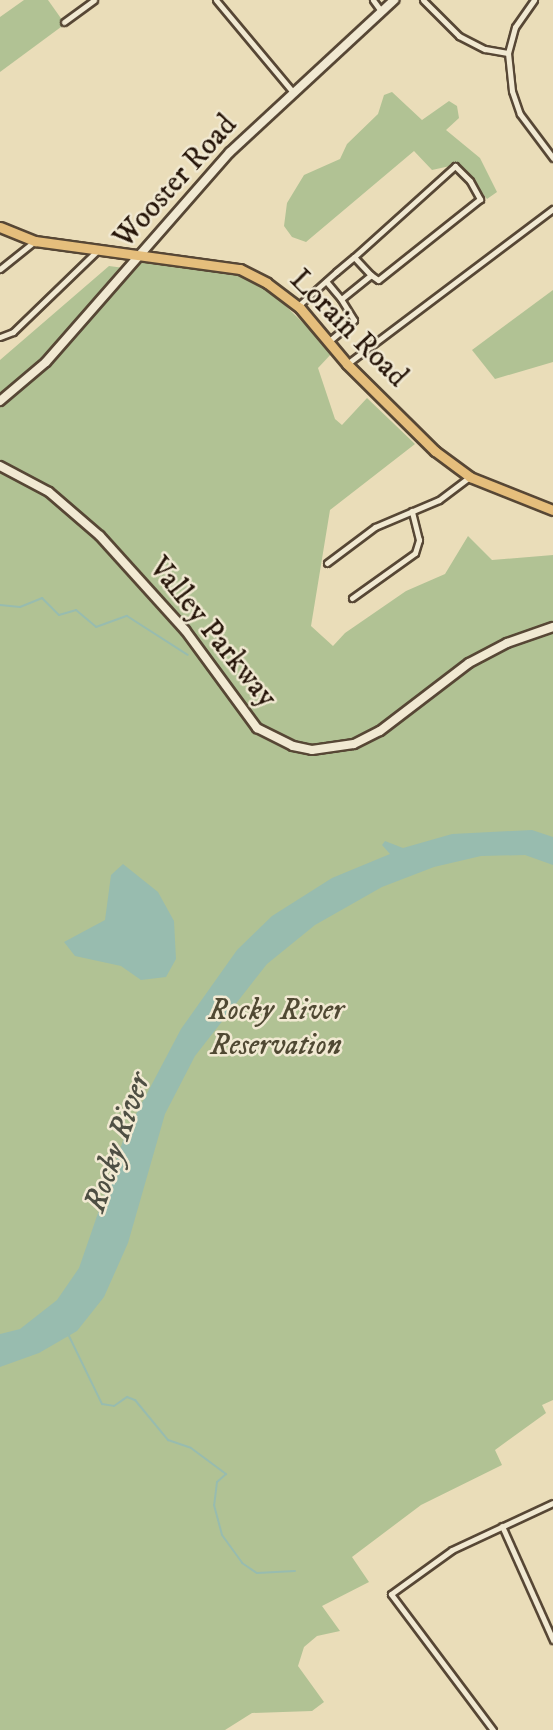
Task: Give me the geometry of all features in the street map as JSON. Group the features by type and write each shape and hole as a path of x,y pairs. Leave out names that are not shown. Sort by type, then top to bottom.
{"main road":[{"name":"Lorain Road","path":"0,227 35,241 145,254 240,270 298,306 347,364 435,451 470,477 553,510"}],"street":[{"path":"64,22 94,0"},
{"path":"216,0 292,91"},
{"path":"373,0 381,11"},
{"name":"Wooster Road","path":"0,401 46,362 145,254 230,152 292,91 394,0"},
{"path":"423,0 460,36 485,49 508,53"},
{"path":"534,0 515,27 508,53 520,114 553,158"},
{"path":"298,306 455,166 470,181 480,199 378,280 354,257"},
{"path":"347,364 553,209"},
{"path":"0,269 35,241"},
{"path":"0,337 13,332 99,249"},
{"path":"341,299 371,275"},
{"path":"326,281 354,320 328,342"},
{"name":"Valley Parkway","path":"0,466 49,492 92,528 155,595 257,728 293,746 312,750 354,744 380,731 469,663 518,638 553,627"},
{"path":"327,564 375,527 439,500 470,477"},
{"path":"352,598 415,553 419,540 412,511"},
{"path":"493,1730 391,1594 452,1550 553,1503"},
{"path":"502,1527 553,1640"},
{"path":"544,1618 553,1614"}],"green space":[{"path":"24,0 48,0 65,24 0,72 0,17"},
{"path":"392,92 422,120 449,101 457,106 459,118 446,130 480,158 497,192 487,199 459,164 432,170 414,151 306,242 292,237 284,226 287,203 304,175 340,159 347,144 378,114 384,95"},
{"name":"Rocky River Reservation","path":"145,255 259,280 333,352 318,368 335,419 342,425 367,398 415,444 330,510 311,626 333,646 345,633 406,591 445,574 468,536 492,560 553,555 553,1400 542,1405 546,1413 495,1450 502,1465 421,1505 352,1557 369,1582 322,1606 340,1631 317,1636 304,1647 298,1666 324,1702 312,1711 252,1713 225,1730 0,1730 0,360 109,266 132,269"},
{"path":"553,290 553,362 495,379 472,350"}],"water":[{"name":"Rocky River","path":"532,830 553,837 553,865 525,855 481,856 434,867 382,887 315,925 267,964 195,1056 165,1114 128,1243 104,1297 77,1331 39,1353 0,1367 0,1334 20,1329 57,1300 79,1268 125,1135 181,1029 237,950 272,916 332,878 390,854 382,845 385,841 403,848 452,834"},
{"path":"123,864 158,892 174,921 176,959 166,977 141,980 121,966 75,956 64,942 105,920 111,875"}],"waterway":[{"path":"0,605 20,607 42,598 59,615 76,610 96,627 127,616 188,655"},
{"path":"68,1334 102,1404 114,1406 127,1397 135,1400 168,1440 191,1448 226,1474 217,1482 214,1505 222,1535 242,1563 257,1573 295,1571"}]}
